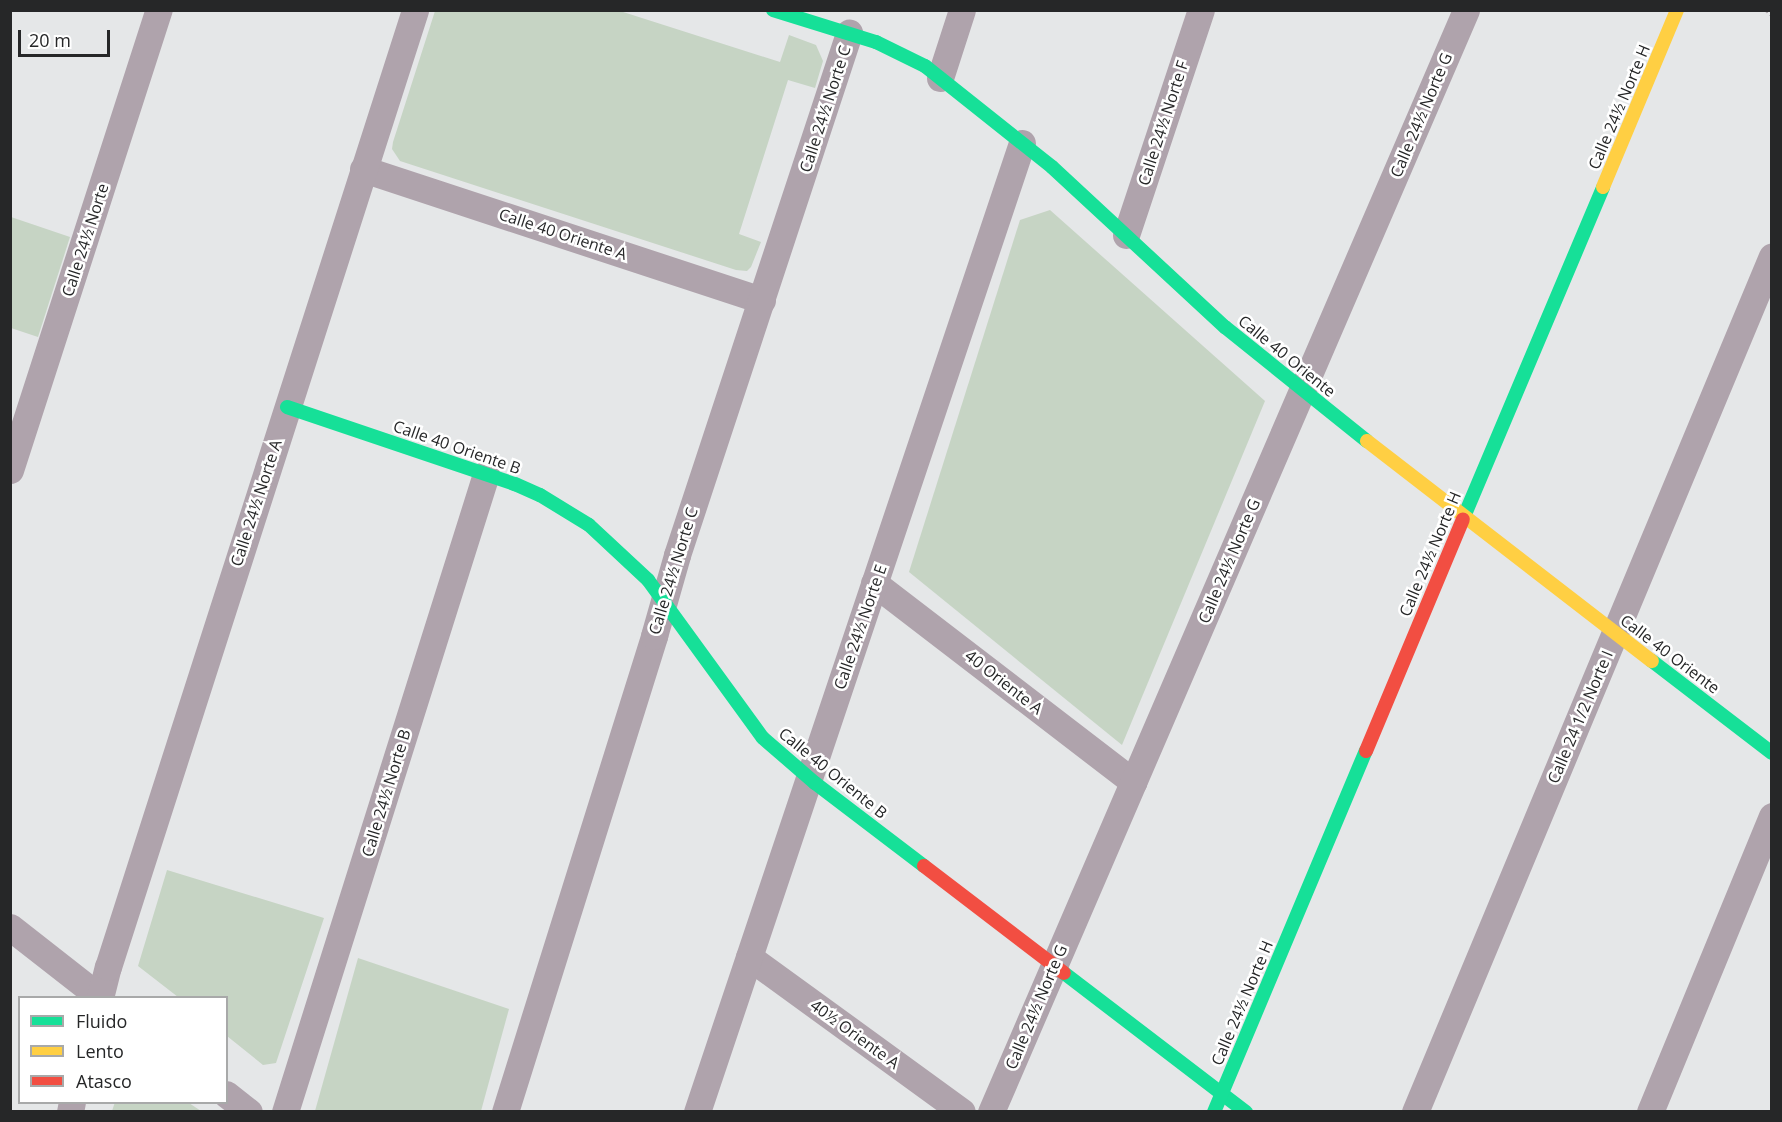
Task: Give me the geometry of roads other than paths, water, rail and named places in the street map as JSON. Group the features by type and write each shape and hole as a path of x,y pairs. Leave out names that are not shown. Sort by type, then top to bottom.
{"street":[{"name":"Calle 24½ Norte","path":"10,470 159,10"},
{"name":"Calle 24½ Norte A","path":"101,996 108,967 415,10"},
{"name":"Calle 40 Oriente","path":"773,10 893,48 925,66 1022,143 1225,327 1302,391 1772,753"},
{"path":"940,78 962,10"},
{"name":"Calle 24½ Norte F","path":"1126,236 1201,10"},
{"name":"Calle 24½ Norte G","path":"991,1112 1466,10"},
{"name":"Calle 24½ Norte H","path":"1214,1112 1677,10"},
{"name":"Calle 24½ Norte C","path":"505,1112 664,602 676,555 849,33"},
{"name":"Calle 24½ Norte E","path":"697,1112 1022,143"},
{"name":"Calle 40 Oriente A","path":"363,169 762,300"},
{"name":"Calle 24 1/2 Norte I","path":"1415,1112 1772,255"},
{"name":"Calle 40 Oriente B","path":"287,407 486,474 540,495 589,525 632,564 664,602 763,738 809,778 1246,1112"},
{"name":"Calle 24½ Norte B","path":"285,1112 486,474"},
{"name":"40 Oriente A","path":"874,583 1133,782"},
{"path":"1650,1112 1772,816"},
{"path":"10,927 100,996"},
{"name":"40½ Oriente A","path":"749,957 962,1112"},
{"path":"228,1096 249,1112"}]}
